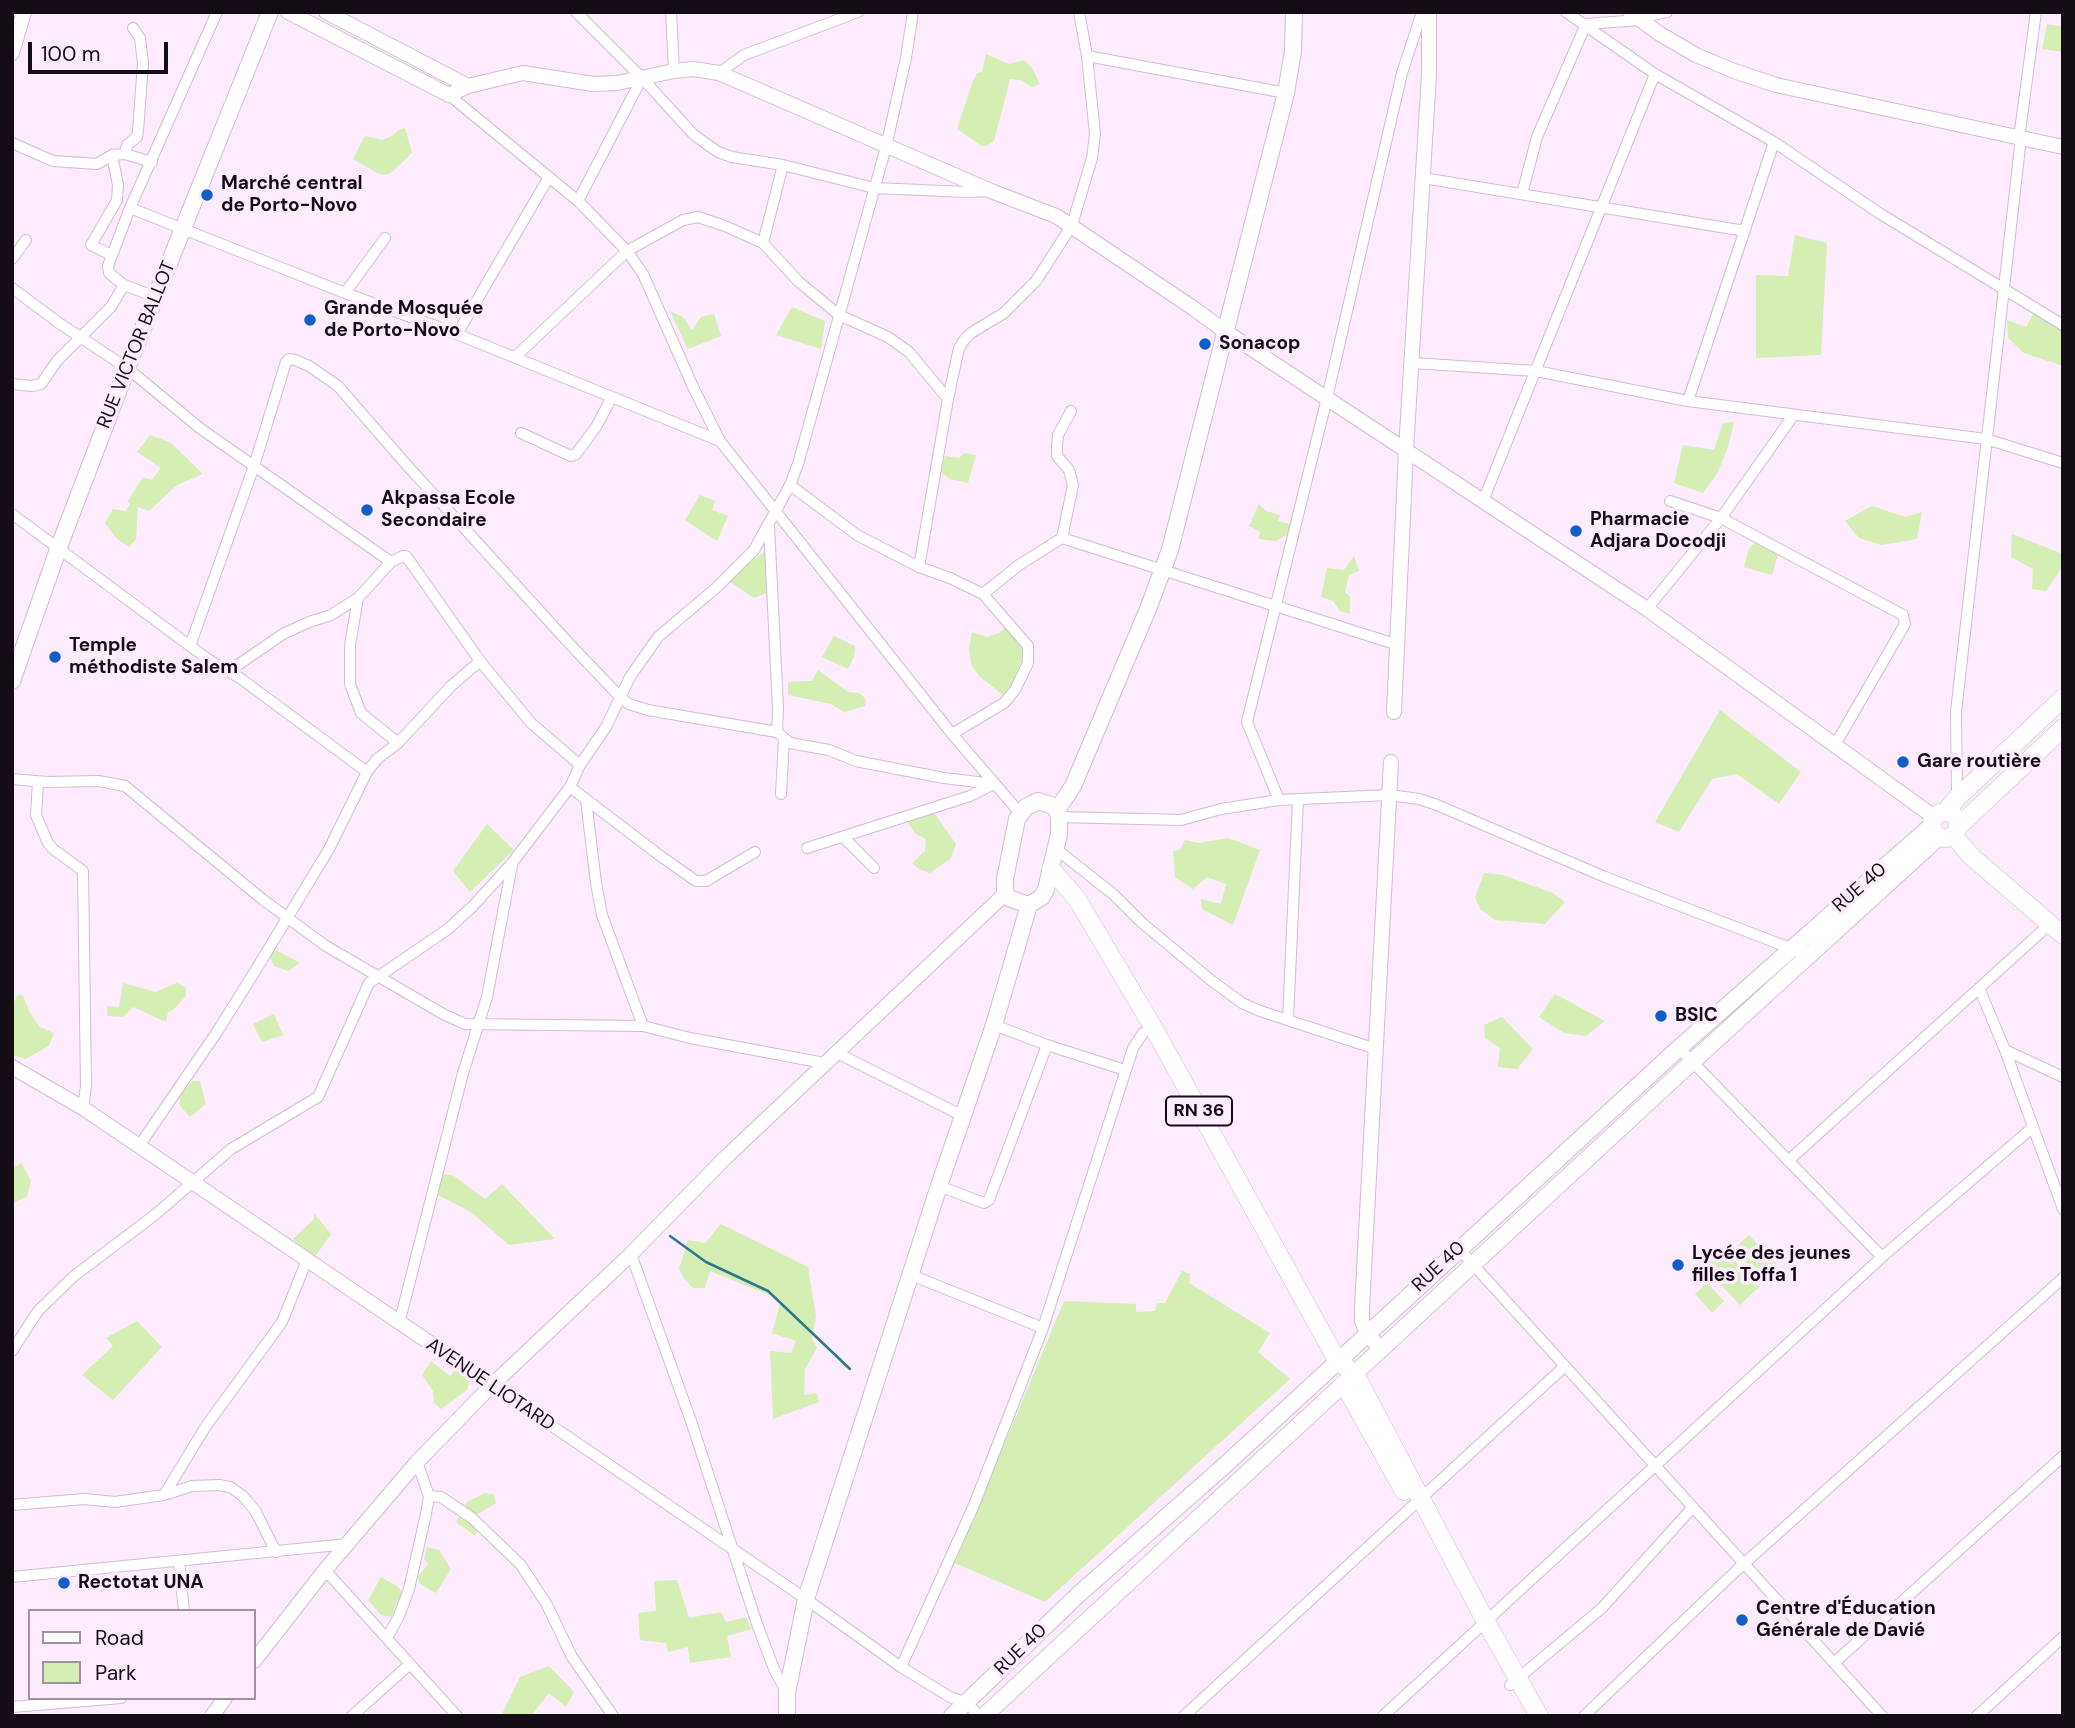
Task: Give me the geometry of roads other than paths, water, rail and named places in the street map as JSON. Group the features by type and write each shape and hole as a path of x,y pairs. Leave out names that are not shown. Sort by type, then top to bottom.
{"main road":[{"name":"RUE VICTOR BALLOT","path":"12,681 127,368 270,12"},
{"path":"786,1716 787,1693 806,1599 994,1024 1029,905 1042,897 1051,869 1059,834 1058,813 1073,786 1163,570 1286,93 1293,51 1294,12"},
{"path":"1948,825 2063,698"},
{"path":"1948,825 2063,728"},
{"path":"1029,905 1012,900 1005,894 1005,879 1015,828 1020,813 1032,803 1038,801 1051,804 1058,813"},
{"path":"1948,825 2057,929"},
{"name":"RUE 40","path":"952,1716 1079,1594 1790,948 1948,825"},
{"name":"RUE 40","path":"984,1716 1692,1062 1811,956 1948,825"},
{"name":"RN 36","path":"1051,869 1077,899 1153,1027 1350,1379 1482,1625 1514,1681 1539,1716"},
{"name":"RN 36","path":"1514,1681 1526,1716"}],"street":[{"path":"12,53 24,12"},
{"path":"156,297 124,285 108,272 108,266 130,208 217,12"},
{"path":"288,12 449,95 578,201 627,251 643,274 720,441 952,734 1020,813"},
{"path":"326,12 468,86"},
{"path":"576,12 706,145 732,157 783,165 874,188 991,191"},
{"path":"671,12 674,71"},
{"path":"719,73 744,55 858,12"},
{"path":"12,1351 38,1311 74,1276 156,1214 231,1149 318,1097 369,983 448,929 512,863 570,786 580,765 606,727 630,677 658,636 754,550 790,485 809,426 886,146 906,58 913,12"},
{"path":"919,566 959,348 965,339 1004,313 1036,281 1072,225 1093,158 1096,140 1087,56 1079,12"},
{"path":"1279,800 1247,722 1327,398 1402,73 1422,12"},
{"path":"1394,712 1406,450 1430,47 1429,12"},
{"path":"1566,12 1655,74 1774,142 1879,213 2063,325"},
{"path":"1586,24 1667,12"},
{"path":"1948,825 1956,712 2036,12"},
{"path":"1640,15 1698,50 1778,80 2063,147"},
{"path":"1522,194 1537,137 1586,24"},
{"path":"125,154 127,145 137,137 143,62 140,38 133,28"},
{"path":"1087,56 1286,93"},
{"path":"449,95 468,86 523,73 593,84 693,69 719,73 991,191 1056,216 1226,332 1647,609 1948,825"},
{"path":"1483,501 1655,74"},
{"path":"578,201 642,78"},
{"path":"2020,135 2063,140"},
{"path":"1688,401 1774,142"},
{"path":"12,143 53,161 97,164 112,155 125,154 152,162"},
{"path":"111,255 91,245 117,200 118,185 112,155"},
{"path":"763,243 783,165"},
{"path":"457,334 549,177"},
{"path":"1423,177 1745,231"},
{"path":"130,208 516,357 720,441"},
{"path":"516,357 627,251 689,217 725,226 763,243 799,282 839,315 888,337 909,352 948,399"},
{"path":"345,293 385,238"},
{"path":"12,259 26,240"},
{"path":"12,384 41,384 57,361 111,307 124,285"},
{"path":"12,288 58,323 127,368 201,429 391,562"},
{"path":"190,646 254,466 286,362 289,359 295,360 309,366 338,386 404,462 629,704 781,736 798,746 829,750 856,761 944,778 995,784"},
{"path":"1413,363 1536,371 1688,401 1986,439 2063,463"},
{"path":"521,433 571,456 576,454 596,427 612,397"},
{"path":"983,594 1019,565 1062,538 1073,485 1069,470 1057,456 1057,446 1058,435 1070,411"},
{"path":"1647,609 1721,517 1793,416"},
{"path":"790,485 857,535 983,594 1028,646 1028,663 1015,690 1004,703 952,734"},
{"path":"1670,501 1721,517 1903,615 1905,624 1835,745"},
{"path":"12,514 190,646 229,671 367,772"},
{"path":"769,523 781,736 781,794"},
{"path":"1062,538 1398,645"},
{"path":"229,671 283,634 331,615 358,598 391,562 403,556 409,559 480,661 531,723 580,765"},
{"path":"358,598 349,645 349,684 361,713 398,743"},
{"path":"139,1146 217,1032 330,849 367,772 451,686 480,661"},
{"path":"1381,1350 1367,1334 1362,1308 1391,762"},
{"path":"12,779 38,782 98,781 125,786 262,899 326,946 458,1021 480,1024 643,1026 701,1040 824,1063"},
{"path":"38,782 36,815 43,832 53,849 83,871 86,1086 83,1108"},
{"path":"807,848 970,796 995,784"},
{"path":"570,786 696,881 706,881 755,852"},
{"path":"1058,813 1181,820 1221,809 1279,800 1389,795 1419,799 1605,877 1811,956"},
{"path":"586,800 602,915 643,1026"},
{"path":"1287,1019 1298,800"},
{"path":"842,837 874,868"},
{"path":"1056,849 1113,894 1141,922 1212,981 1250,1007 1376,1049"},
{"path":"398,1324 459,1086 487,997 512,863"},
{"path":"256,1658 325,1570 417,1462 492,1385 631,1254 725,1158 824,1063 1005,894"},
{"path":"1788,1161 1979,988 2057,929"},
{"path":"1979,988 2005,1050 2063,1209"},
{"path":"994,1024 1047,1045 1125,1070"},
{"path":"901,1667 969,1517 1043,1328 1137,1039 1153,1027"},
{"path":"939,1186 984,1203 989,1200 1047,1045"},
{"path":"1679,1048 1882,1257"},
{"path":"2005,1050 2063,1077"},
{"path":"837,1053 963,1116"},
{"name":"AVENUE LIOTARD","path":"12,1067 83,1108 806,1599 901,1667 950,1697 967,1703"},
{"path":"1383,1716 1882,1257 2032,1128"},
{"path":"1459,1249 1882,1716"},
{"path":"631,1254 774,1669 787,1693"},
{"path":"164,1495 206,1426 282,1322 306,1260"},
{"path":"911,1275 1043,1328"},
{"path":"1584,1716 1745,1564 2063,1278"},
{"path":"12,1323 24,1330"},
{"path":"1184,1716 1565,1366"},
{"path":"1834,1662 2063,1456"},
{"path":"387,1638 409,1589 429,1496 417,1462"},
{"path":"12,1505 84,1499 115,1502 164,1495 206,1484 230,1487 243,1496 256,1513 276,1552"},
{"path":"429,1496 440,1497 472,1518 521,1565 547,1605 572,1657 613,1716"},
{"path":"1514,1681 1602,1608 1693,1507"},
{"path":"12,1577 348,1544"},
{"path":"179,1561 184,1609"},
{"path":"325,1570 457,1716"},
{"path":"1977,1716 2063,1637"},
{"path":"352,1716 410,1664"},
{"path":"12,1707 97,1700"},
{"path":"967,1703 979,1716"}],"waterway":[{"path":"670,1236 706,1262 768,1291 850,1369"}],"place":[{"name":"Marché central de Porto-Novo","path":"207,195"},
{"name":"Grande Mosquée de Porto-Novo","path":"310,320"},
{"name":"Sonacop","path":"1205,344"},
{"name":"Akpassa Ecole Secondaire","path":"367,510"},
{"name":"Pharmacie Adjara Docodji","path":"1576,531"},
{"name":"Temple méthodiste Salem","path":"55,657"},
{"name":"Gare routière","path":"1903,762"},
{"name":"BSIC","path":"1661,1016"},
{"name":"Lycée des jeunes filles Toffa 1","path":"1678,1265"},
{"name":"Rectotat UNA","path":"64,1583"},
{"name":"Centre d'Éducation Générale de Davié","path":"1742,1620"}]}
